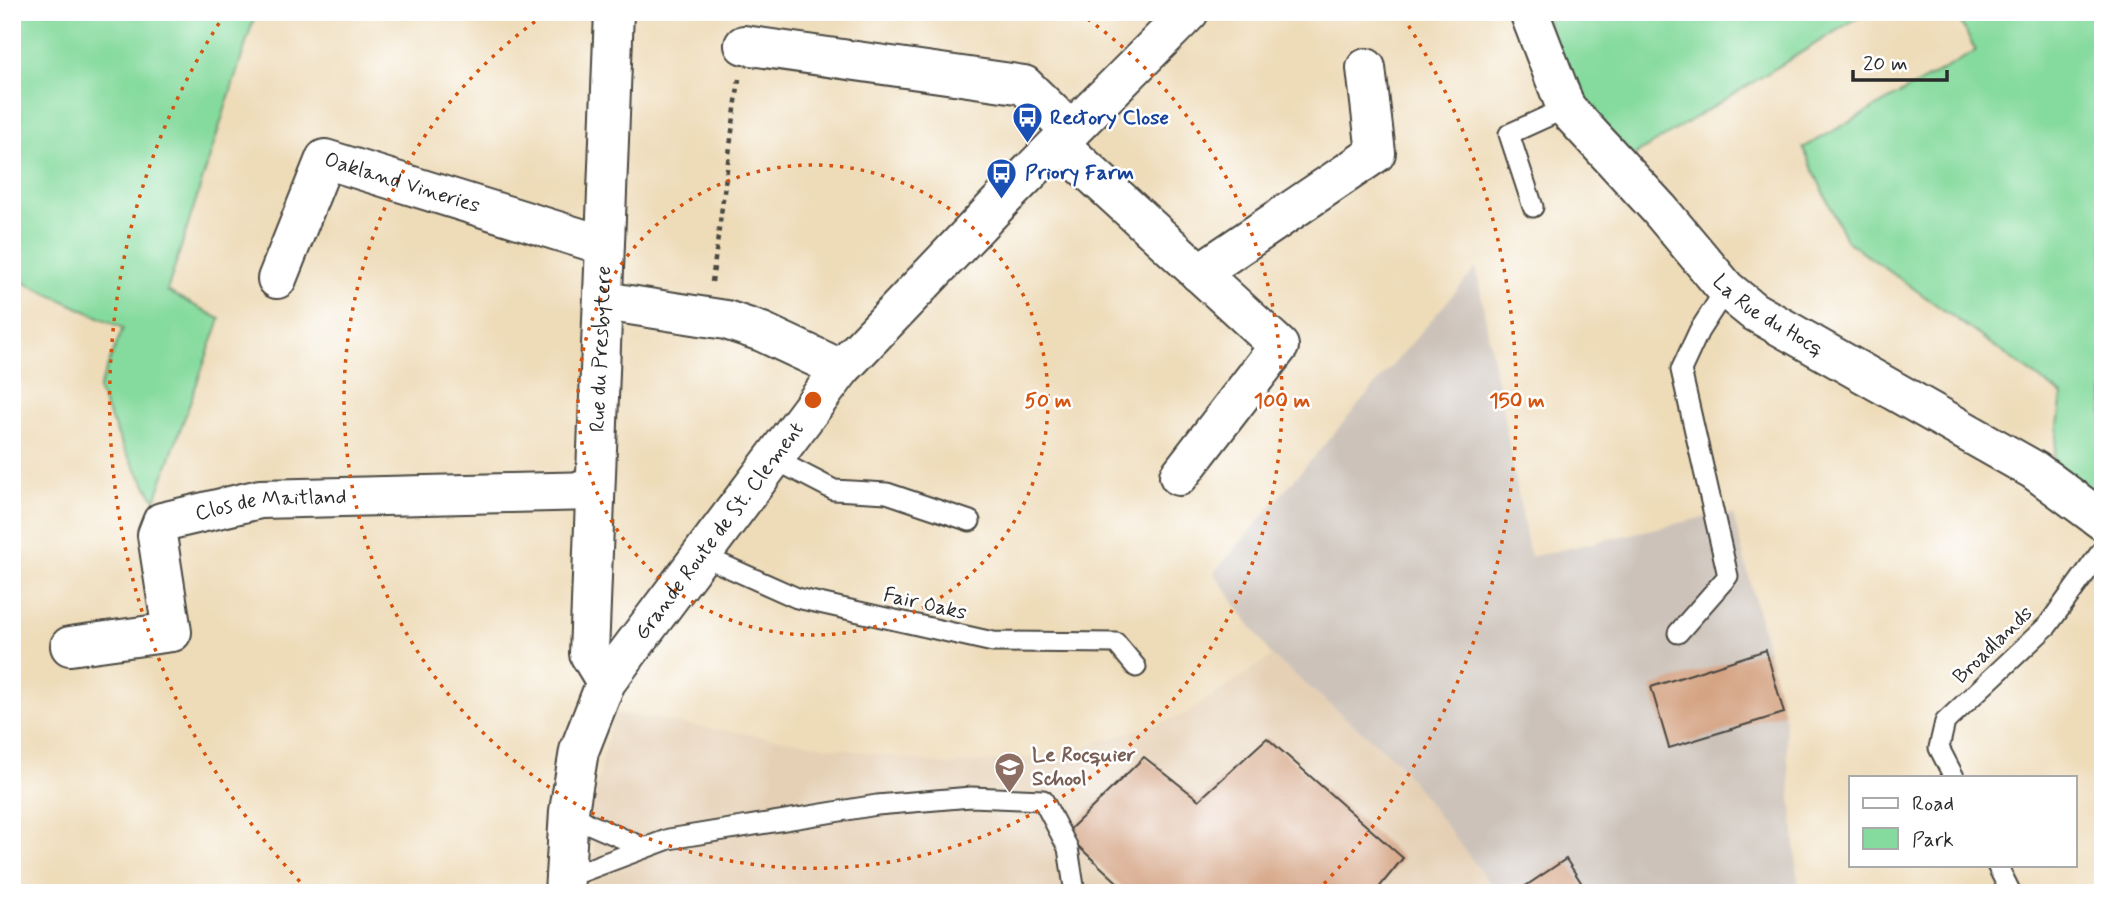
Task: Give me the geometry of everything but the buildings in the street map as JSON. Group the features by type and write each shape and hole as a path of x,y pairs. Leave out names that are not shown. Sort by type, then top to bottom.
{"street":[{"name":"Rue du Presbytere","path":"606,682 589,654 614,12"},
{"name":"Grande Route de St. Clement","path":"564,885 569,811 579,751 606,682 841,369 1189,12"},
{"name":"La Rue du Hocq","path":"1528,12 1566,108 1659,209 1726,289 1753,311 2034,470 2103,522"},
{"path":"744,45 1024,85 1065,137 1199,274 1279,346 1179,476"},
{"path":"1199,274 1376,153 1366,68"},
{"name":"Oakland Vineries","path":"277,279 325,159 603,245"},
{"path":"604,301 707,318 762,332 841,369"},
{"name":"Clos de Maitland","path":"70,646 172,632 157,535 162,522 260,499 594,491"}],"lane":[{"path":"1533,207 1509,134 1566,108"},
{"path":"1678,634 1728,576 1681,370 1699,331 1726,289"},
{"path":"774,459 834,490 887,493 970,521"},
{"name":"Broadlands","path":"1953,776 1939,748 1945,722 2048,625 2103,549"},
{"name":"Fair Oaks","path":"703,556 797,598 993,642 1116,643 1136,667"},
{"path":"564,885 669,839 877,805 971,797 1043,800 1068,848 1075,893"},
{"path":"569,811 645,848"},
{"path":"1998,866 2011,893"}],"path":[{"path":"707,318 744,45"}],"shaded area":[{"path":"1476,268 1530,557 1714,515 1733,515 1784,713 1799,893 1497,893 1396,760 1272,656 1214,573"},
{"name":"Le Rocquier School","path":"1272,656 1396,760 1497,893 591,893 594,850 589,824 613,713 948,765 1058,755 1184,715"}],"green space":[{"path":"12,12 256,12 167,291 220,319 155,500 125,451 98,390 123,328 12,277"},
{"path":"1543,12 1867,12 1633,156 1579,98"},
{"path":"1955,12 2103,12 2103,498 2053,465 2062,395 1846,240 1803,148 1976,51"}],"place":[{"name":"Rectory Close","path":"1027,145"},
{"name":"Priory Farm","path":"1002,200"},
{"name":"Le Rocquier School","path":"1009,794"}]}
